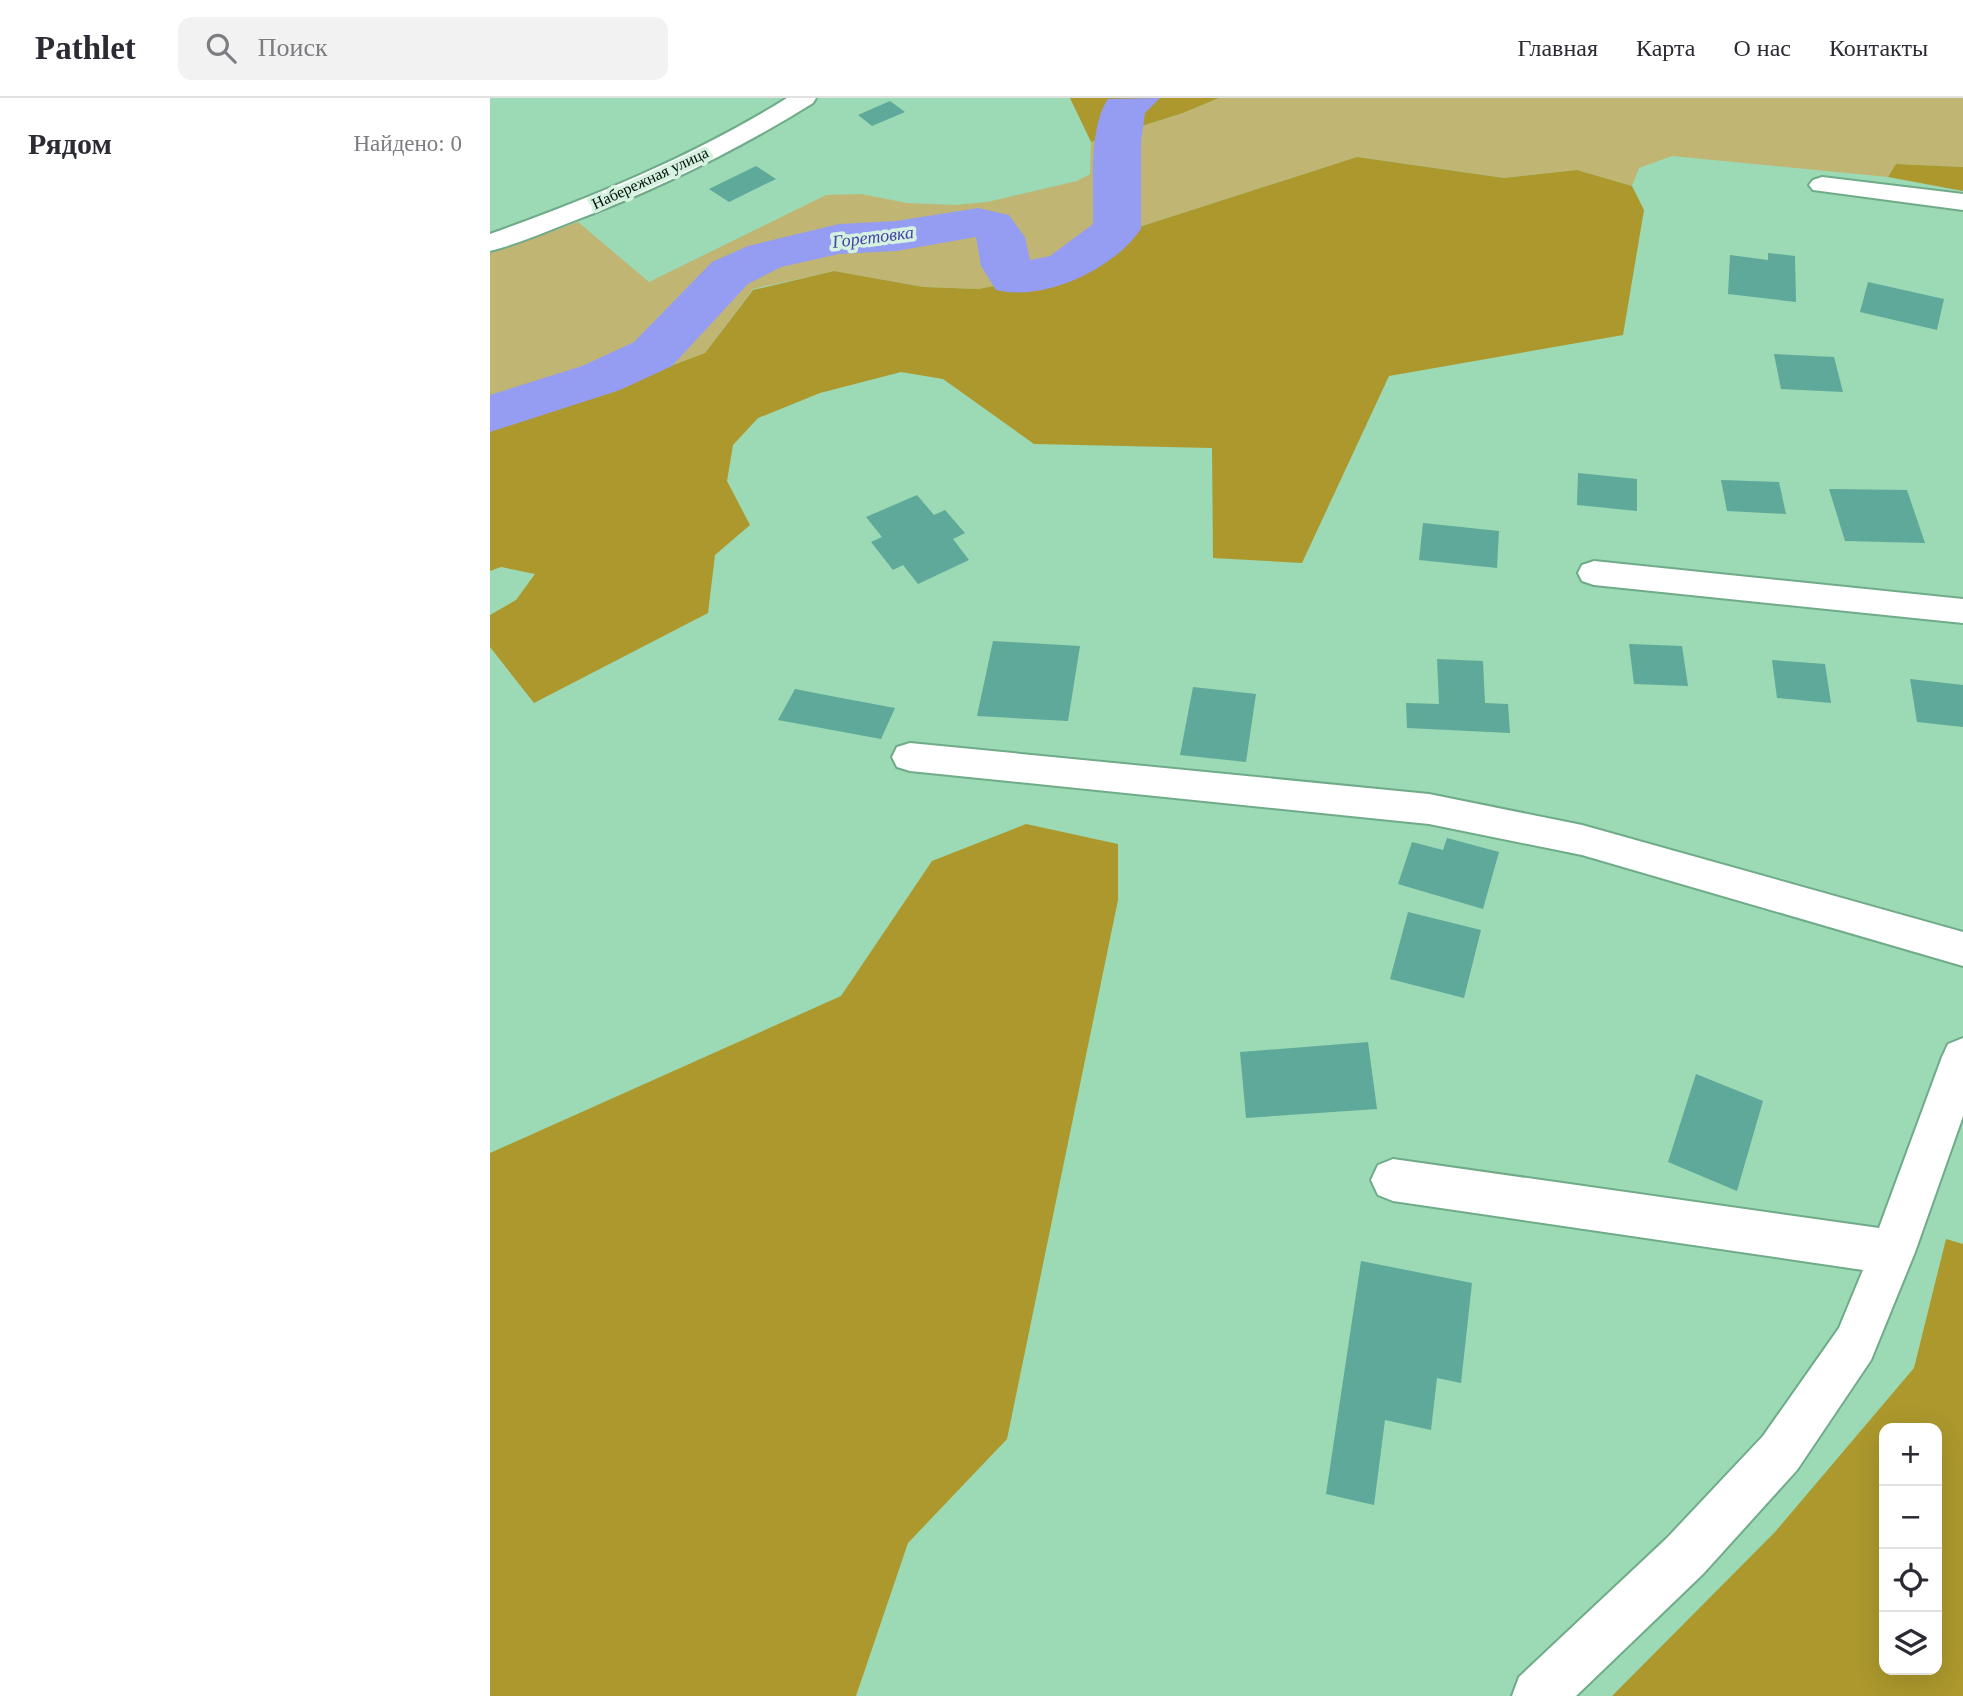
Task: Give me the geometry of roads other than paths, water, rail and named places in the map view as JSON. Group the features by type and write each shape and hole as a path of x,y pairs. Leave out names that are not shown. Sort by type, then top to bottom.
{"street":[{"name":"Набережная улица","path":"490,243 563,218 647,181 763,125 803,98"},
{"path":"1822,184 1963,202"},
{"path":"1594,573 1963,611"},
{"path":"910,757 1429,809 1582,840 1963,949"},
{"path":"1538,1696 1685,1556 1780,1453 1855,1344 1893,1252 1963,1057"},
{"path":"1393,1180 1893,1252"}],"waterway":[{"name":"Горетовка","path":"490,414 601,378 653,354 730,273 765,256 839,239 896,236 978,222 992,225 1001,237 1006,266 1014,279 1067,267 1117,229 1118,141 1124,108 1138,98"}]}
